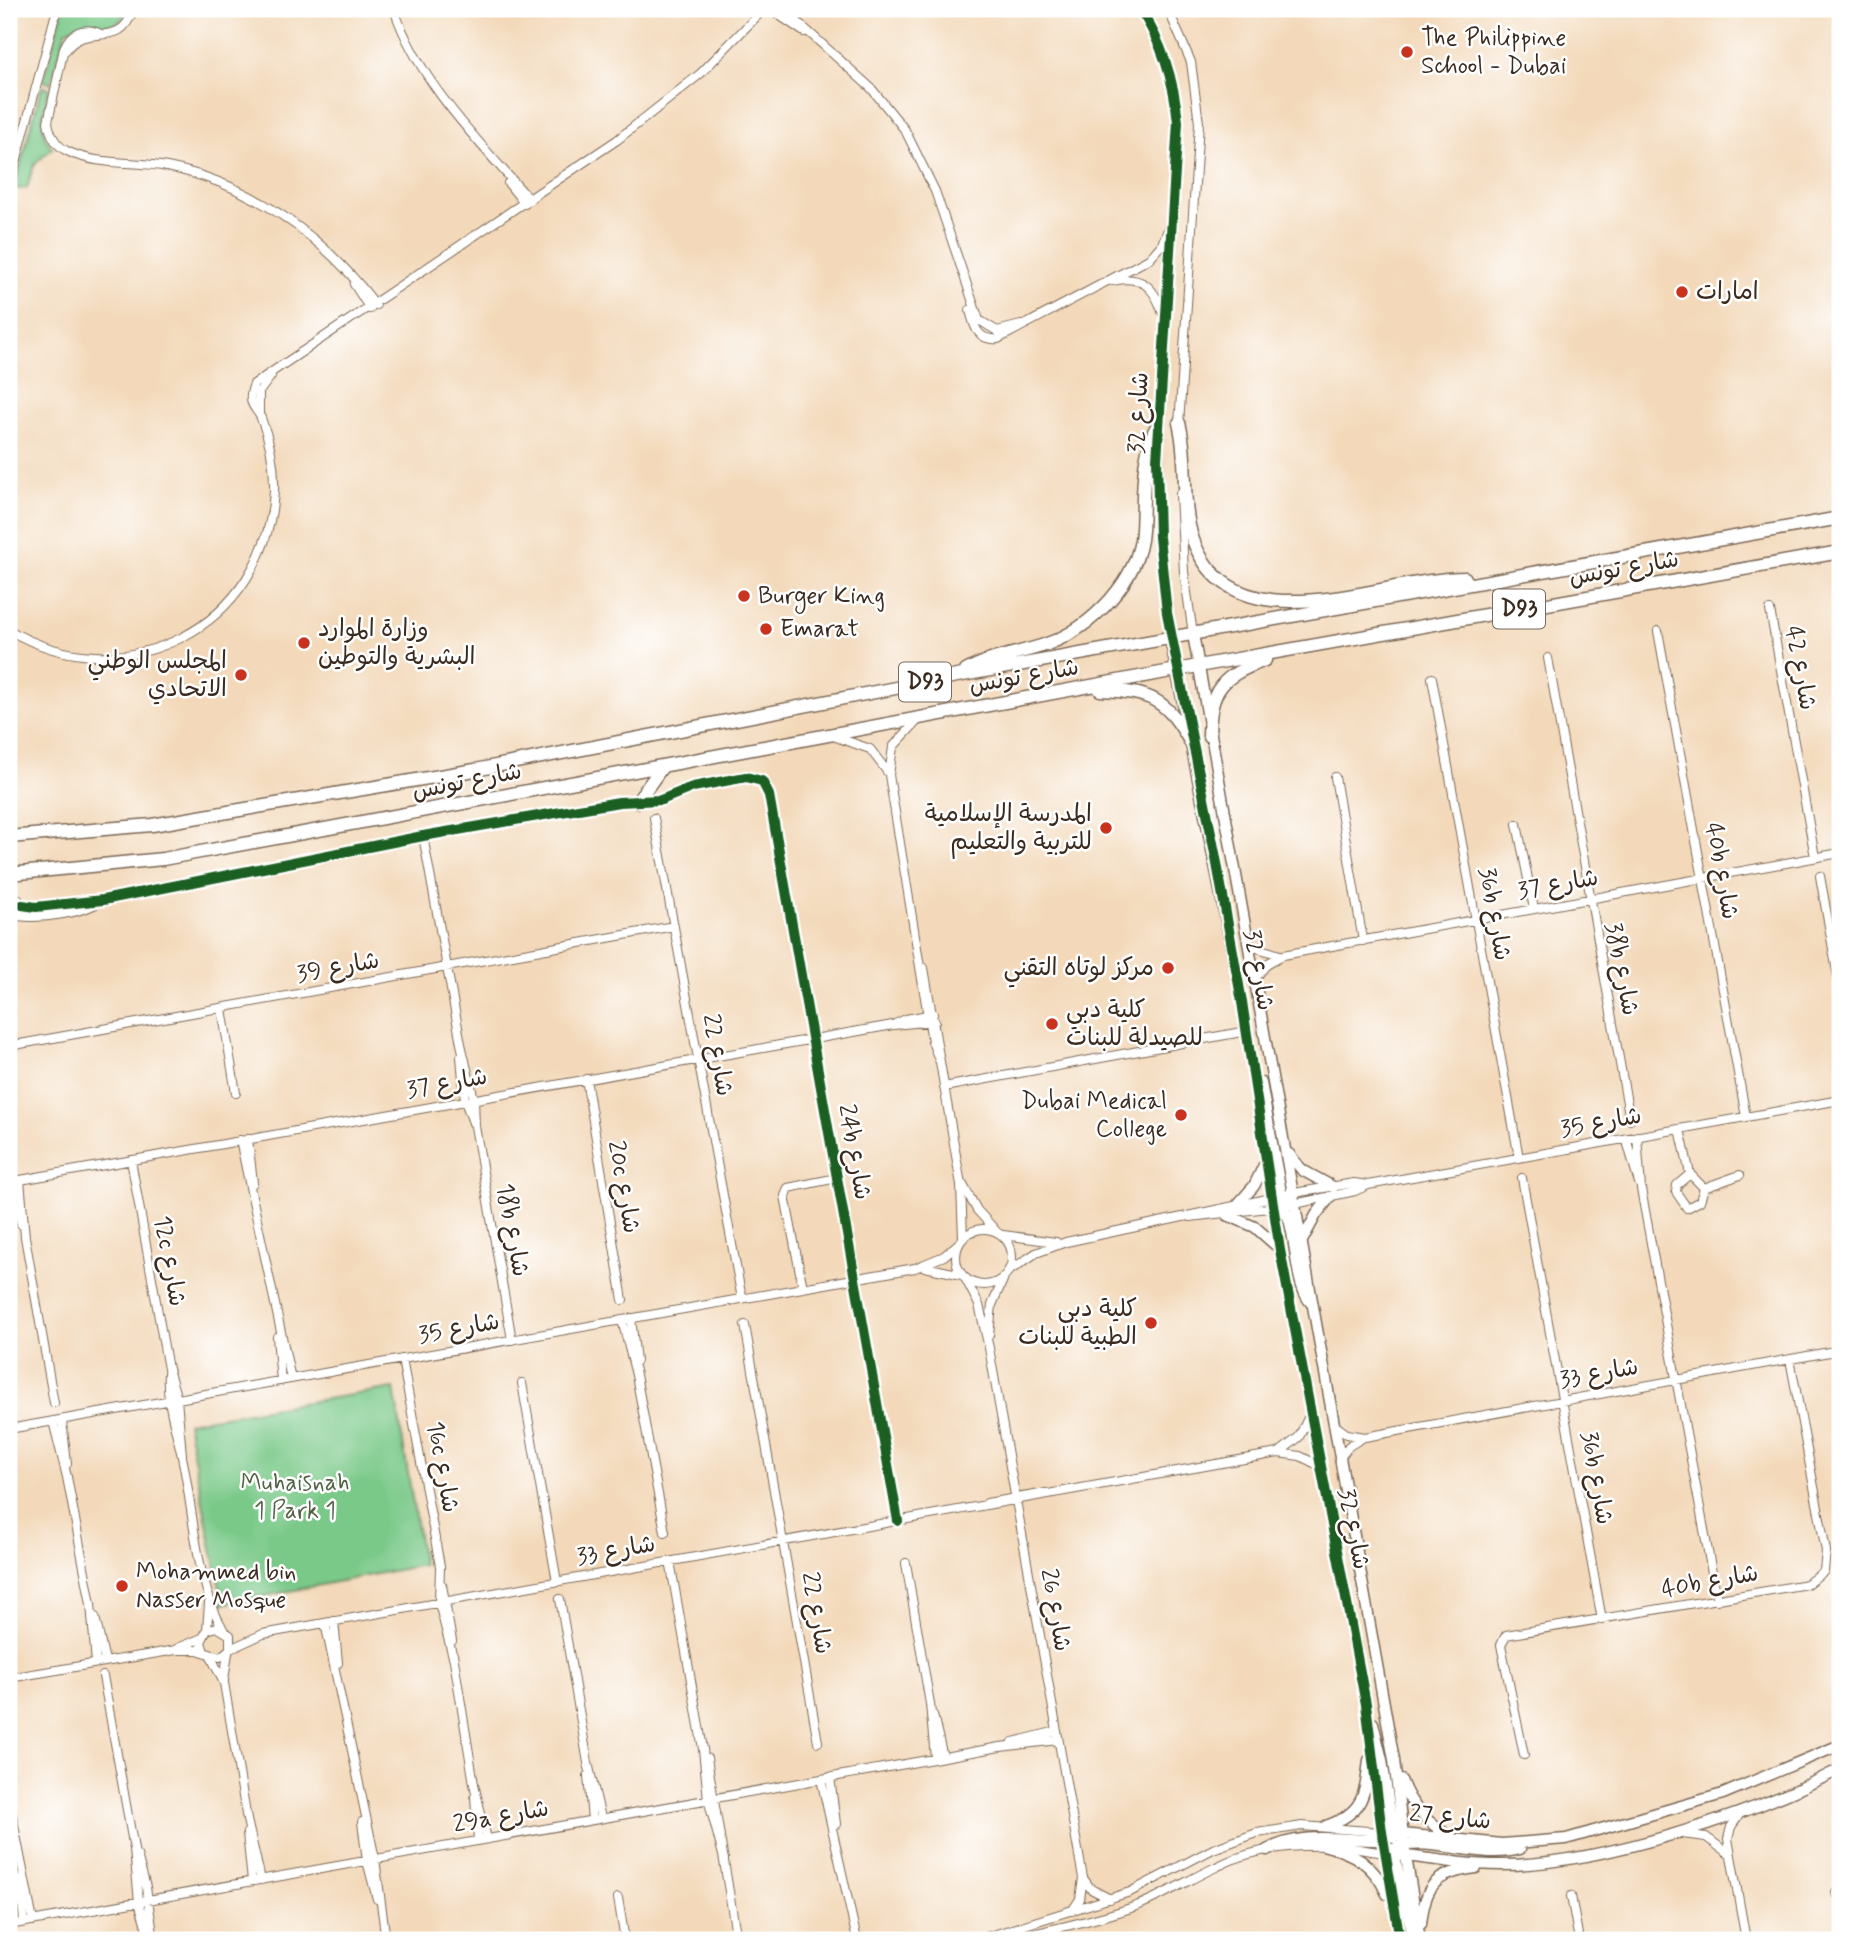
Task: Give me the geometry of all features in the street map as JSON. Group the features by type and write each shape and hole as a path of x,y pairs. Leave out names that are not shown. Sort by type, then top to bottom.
{"main road":[{"path":"957,676 981,663 1062,638 1122,587 1138,557 1146,454 1158,422"},
{"path":"1179,423 1185,453 1188,517 1193,539 1211,569 1240,591 1265,601 1290,603 1435,579 1490,579"},
{"name":"شارع تونس","path":"9,837 92,832 212,816 475,770 957,676 1840,518"},
{"name":"شارع تونس","path":"9,874 163,859 1198,666 1840,552"},
{"path":"1209,736 1211,705 1226,679 1242,669 1291,650"},
{"path":"1078,689 1136,692 1158,701 1174,714 1192,745"},
{"path":"637,802 662,767"}],"street":[{"path":"9,188 57,9"},
{"path":"132,9 124,29 113,34 86,29 72,35 64,48 48,122 54,140 61,148 90,158 168,167 242,192 302,229 350,275 373,307"},
{"path":"394,9 424,69 528,202"},
{"path":"9,630 44,648 63,653 104,658 126,657 167,645 214,617 248,575 269,526 274,476 270,444 259,414 252,404 252,389 258,381 528,202 673,97 723,52 764,9"},
{"path":"770,9 806,33"},
{"path":"783,9 806,33 871,88 905,130 935,191 961,274 982,324 996,331 1021,325 1102,284 1156,252 1166,236 1172,216"},
{"name":"شارع 32","path":"1140,9 1162,49 1176,97 1177,146 1158,422 1159,537 1170,638 1247,1031 1266,1161 1302,1241 1338,1460 1394,1760 1394,1909 1400,1940"},
{"name":"شارع 32","path":"1168,9 1191,62 1199,123 1179,423 1181,535 1193,634 1209,736 1285,1148 1280,1250 1366,1704 1370,1743 1394,1844"},
{"path":"1102,284 1128,279 1145,283 1157,296 1165,322"},
{"name":"شارع 42","path":"1770,610 1815,857"},
{"name":"40b شارع","path":"1658,631 1746,1117"},
{"name":"38b شارع","path":"1548,659 1630,1120"},
{"name":"36b شارع","path":"1432,678 1519,1158"},
{"path":"920,718 893,747 889,775 959,1172 962,1240 956,1259 963,1276 980,1285 997,1283 1006,1275 1013,1255 1007,1240 977,1210 959,1172"},
{"path":"831,735 870,749 889,775"},
{"name":"24b شارع","path":"661,800 693,787 746,776 758,778 768,791 898,1521"},
{"path":"1335,777 1363,941"},
{"path":"647,789 661,800"},
{"path":"9,898 18,899 22,905 36,907 103,900 423,836 619,802 661,800"},
{"name":"شارع 22","path":"654,818 742,1298"},
{"path":"1517,824 1534,909"},
{"name":"18b شارع","path":"423,836 512,1339"},
{"name":"شارع 37","path":"1248,945 1261,952 1283,955 1840,853"},
{"path":"1820,876 1840,989"},
{"path":"13,916 37,916 84,909 103,900"},
{"path":"13,916 22,905"},
{"name":"شارع 39","path":"9,1046 674,926"},
{"name":"شارع 37","path":"1254,981 1262,968 1283,955"},
{"path":"222,1009 236,1093"},
{"name":"شارع 37","path":"13,1181 931,1018"},
{"path":"944,1087 1247,1031"},
{"path":"1254,1072 1263,1087 1302,1290 1312,1306"},
{"name":"20c شارع","path":"586,1079 623,1300"},
{"name":"شارع 35","path":"1006,1275 1036,1253 1066,1242 1189,1217 1227,1214 1332,1192 1358,1191 1368,1185 1840,1100"},
{"path":"1680,1129 1690,1174 1704,1188"},
{"path":"9,1134 10,1144"},
{"path":"1637,1136 1642,1189 1717,1600"},
{"path":"1626,1138 1642,1189"},
{"path":"244,1140 286,1380"},
{"path":"1285,1148 1302,1170 1332,1192 1315,1215 1302,1241"},
{"name":"12c شارع","path":"131,1160 208,1597 204,1634"},
{"path":"1238,1204 1254,1186 1266,1161"},
{"path":"1690,1174 1677,1185 1676,1192 1687,1208 1700,1201 1704,1188"},
{"path":"1704,1188 1740,1175"},
{"path":"803,1288 785,1196 788,1188 837,1178"},
{"name":"36b شارع","path":"1522,1178 1602,1620"},
{"path":"13,1181 54,1403"},
{"name":"شارع 35","path":"1189,1217 1202,1211 1238,1204 1283,1201"},
{"path":"1227,1214 1255,1227 1280,1250"},
{"path":"962,1240 978,1230 998,1233"},
{"name":"شارع 35","path":"998,1233 1033,1241 1066,1242"},
{"name":"شارع 35","path":"915,1268 935,1261 962,1240"},
{"name":"شارع 35","path":"9,1429 915,1268 934,1268 963,1276"},
{"name":"شارع 26","path":"989,1348 992,1305 1006,1275"},
{"name":"شارع 26","path":"963,1276 979,1305 989,1348 1083,1878 1080,1899 1072,1911"},
{"path":"626,1319 665,1532"},
{"name":"شارع 22","path":"745,1325 785,1541 818,1742"},
{"name":"شارع 33","path":"1338,1460 1349,1446 1365,1437 1840,1350"},
{"name":"16c شارع","path":"402,1359 483,1840"},
{"name":"40b شارع","path":"1524,1755 1502,1639 1509,1634 1807,1584 1819,1577 1826,1565 1790,1359"},
{"path":"522,1383 557,1582"},
{"path":"1278,1453 1299,1437 1310,1414"},
{"path":"58,1421 101,1662"},
{"path":"1332,1423 1347,1434 1365,1437"},
{"name":"شارع 33","path":"229,1651 258,1635 981,1506 1039,1492 1049,1494 1278,1453 1300,1457 1320,1466"},
{"path":"670,1561 737,1940"},
{"path":"906,1563 939,1758"},
{"name":"12c شارع","path":"208,1597 225,1630"},
{"path":"560,1599 596,1819"},
{"path":"329,1622 386,1940"},
{"path":"9,1678 169,1650 204,1634 225,1630 231,1640 224,1683 256,1880"},
{"name":"شارع 33","path":"225,1630 258,1635"},
{"path":"204,1634 207,1654 224,1683"},
{"path":"169,1650 220,1657 229,1651"},
{"path":"103,1676 152,1940"},
{"path":"1366,1704 1380,1745 1394,1844 1418,1939"},
{"name":"29a شارع","path":"9,1925 1058,1736"},
{"path":"1326,1826 1349,1816 1361,1801 1366,1787 1370,1743"},
{"name":"شارع 27","path":"1010,1940 1127,1909 1169,1892 1217,1866 1267,1850 1456,1841 1534,1843 1598,1832 1677,1810 1769,1777 1840,1745"},
{"path":"1394,1760 1410,1802 1429,1823 1456,1841"},
{"name":"شارع 27","path":"977,1940 1110,1899 1154,1881 1234,1840 1279,1828 1326,1826 1394,1844 1504,1865 1563,1859 1669,1834 1744,1810 1840,1769"},
{"path":"826,1778 855,1940"},
{"path":"9,1800 28,1922"},
{"path":"1744,1810 1731,1827 1729,1854 1746,1940"},
{"path":"1669,1834 1706,1837 1729,1854"},
{"path":"1267,1850 1289,1841 1313,1837 1491,1853 1513,1851 1534,1843"},
{"path":"1323,1846 1355,1855 1370,1866 1382,1883 1394,1909"},
{"path":"1418,1939 1426,1896 1437,1880 1457,1871 1504,1865"},
{"path":"1083,1878 1091,1889 1110,1899"},
{"path":"1571,1896 1579,1940"},
{"path":"618,1898 625,1940"}],"green space":[{"path":"63,9 126,9 122,19 116,24 74,27 66,31 51,83 43,81"},
{"path":"42,86 49,88 43,127 52,148 34,165 27,188 14,189"},
{"name":"Muhaisnah 1 Park 1","path":"394,1388 423,1565 223,1604 187,1422"}],"cycle path":[{"path":"1140,9 1166,63 1178,122 1157,460 1159,537 1167,613 1216,858 1242,1002 1280,1250 1366,1704 1382,1832 1400,1940"},
{"path":"22,905 36,907 103,900 423,836 619,802 661,800 693,787 746,777 762,781 769,795 898,1521"}],"place":[{"name":"The Philippine School - Dubai","path":"1407,52"},
{"name":"امارات","path":"1682,292"},
{"name":"Burger King","path":"744,596"},
{"name":"Emarat","path":"766,629"},
{"name":"وزارة الموارد البشرية والتوطين","path":"304,643"},
{"name":"المجلس الوطني الاتحادي","path":"241,675"},
{"name":"المدرسة الإسلامية للتربية والتعليم","path":"1106,828"},
{"name":"مركز لوتاه التقني","path":"1168,968"},
{"name":"كلية دبي للصيدلة للبنات","path":"1052,1024"},
{"name":"Dubai Medical College","path":"1181,1115"},
{"name":"كلية دبي الطبية للبنات","path":"1151,1323"},
{"name":"Mohammed bin Nasser Mosque","path":"122,1586"}]}
